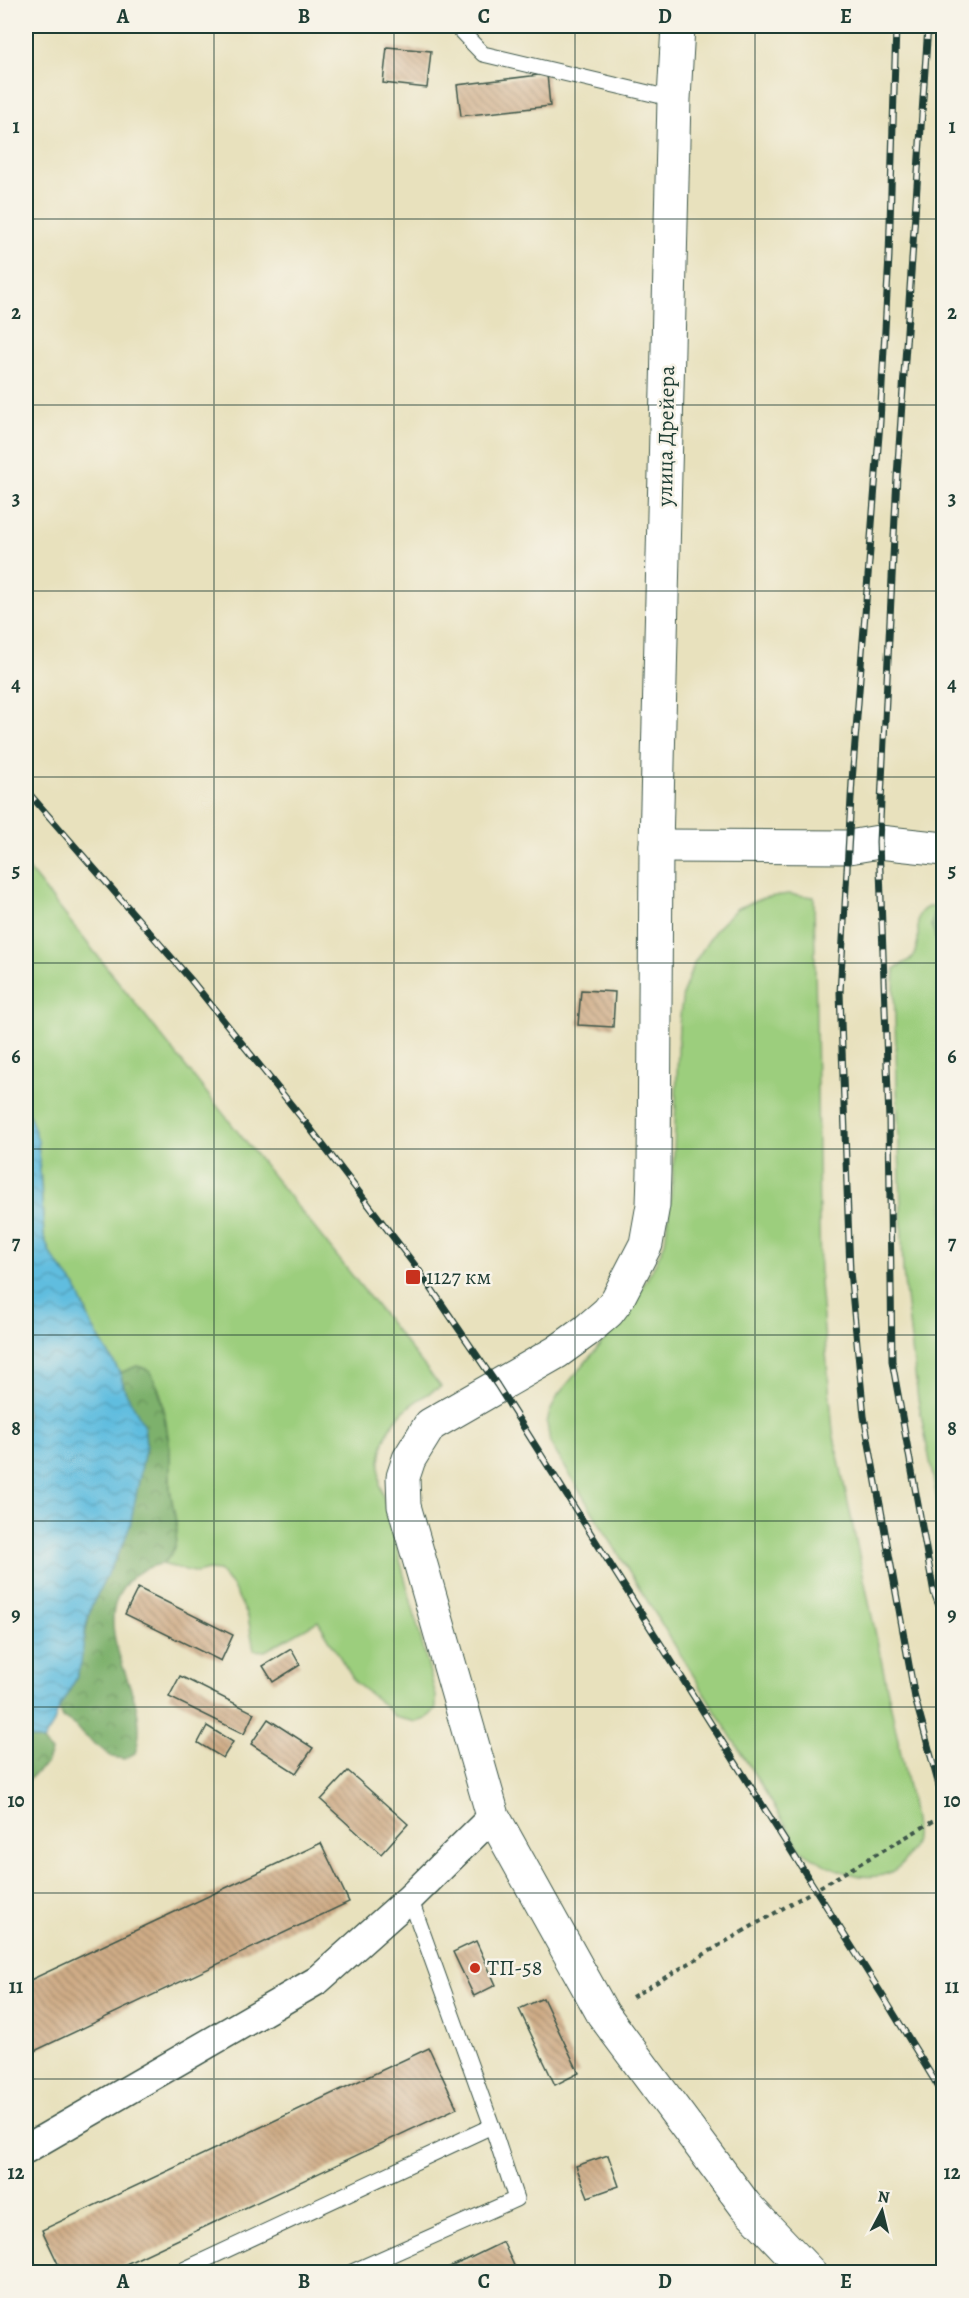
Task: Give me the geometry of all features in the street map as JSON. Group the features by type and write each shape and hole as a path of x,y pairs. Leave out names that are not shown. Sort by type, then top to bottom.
{"street":[{"name":"улица Дрейера","path":"678,26 674,99 656,846 654,1172 646,1244 635,1269 608,1312 557,1352 430,1425 409,1459 403,1477 404,1506 493,1816 603,2014 746,2205 809,2272"},
{"path":"656,846 849,847 879,842 944,849"},
{"path":"26,2149 318,1980 410,1898 493,1816"}],"lane":[{"path":"456,26 483,54 674,99"},
{"path":"352,2272 516,2199 410,1898"},
{"path":"179,2272 492,2126"},
{"path":"26,2261 30,2272"}],"path":[{"path":"637,1994 944,1815"}],"green space":[{"path":"26,866 441,1387 412,1404 392,1424 382,1450 380,1466 380,1484 436,1696 436,1709 426,1719 416,1722 394,1717 386,1707 355,1682 318,1621 265,1651 254,1650 248,1617 233,1587 219,1571 208,1570 197,1573 162,1564 170,1556 177,1530 170,1488 170,1449 161,1394 150,1370 137,1366 120,1373 92,1326 84,1305 51,1255 44,1237 41,1177 26,1105"},
{"path":"788,894 814,897 820,1284 833,1432 912,1806 915,1830 914,1843 906,1859 895,1869 883,1875 869,1877 840,1870 801,1850 550,1443 547,1423 558,1395 627,1313 665,1243 673,1177 679,1024 683,993 694,963 716,929 736,909 763,898"},
{"path":"928,907 943,907 933,914 935,938 944,951 943,1529 918,1399 903,1272 894,988 895,968 913,958 918,941 919,916"},
{"path":"943,909 943,951 931,926 933,914"},
{"path":"137,1366 150,1370 162,1402 170,1447 170,1490 177,1533 176,1541 167,1560 136,1574 120,1592 114,1607 114,1633 138,1718 139,1735 135,1753 124,1759 112,1757 63,1718 59,1708 76,1679 91,1607 124,1542 146,1445 144,1426 125,1391 120,1373"},
{"path":"30,1738 43,1741 51,1752 46,1764 26,1782 26,1740"}],"water":[{"path":"26,1105 38,1140 44,1237 51,1255 76,1287 92,1326 120,1373 125,1391 144,1425 146,1445 130,1526 91,1607 76,1679 43,1741 30,1738 26,1740"}],"building":[{"path":"387,47 431,51 427,88 383,83"},
{"path":"547,74 550,106 461,116 457,85"},
{"path":"581,990 615,992 613,1027 578,1025"},
{"path":"138,1588 233,1635 221,1661 125,1614"},
{"path":"291,1649 300,1665 273,1682 263,1666"},
{"path":"180,1676 254,1713 244,1734 169,1697"},
{"path":"268,1719 313,1748 296,1773 251,1744"},
{"path":"207,1726 233,1742 223,1758 198,1743"},
{"path":"348,1771 408,1824 381,1854 321,1800"},
{"path":"321,1843 349,1902 26,2055 26,1982"},
{"name":"ТП-58","path":"476,1941 496,1985 474,1996 453,1952"},
{"path":"543,1998 579,2073 555,2085 519,2009"},
{"path":"429,2048 457,2108 109,2272 62,2272 42,2230"},
{"path":"608,2155 619,2186 588,2197 576,2166"},
{"path":"503,2242 517,2272 438,2272 466,2260"}],"railway":[{"path":"896,26 889,256 880,422 852,781 840,993 850,1271 864,1416 915,1698 944,1804"},
{"path":"928,26 897,476 879,842 889,1120 892,1361 934,1593 944,1618"},
{"path":"26,790 191,980 309,1127 420,1272 497,1385 944,2096"}],"place":[{"name":"1127 км","path":"413,1277"},
{"name":"ТП-58","path":"475,1968"}]}
